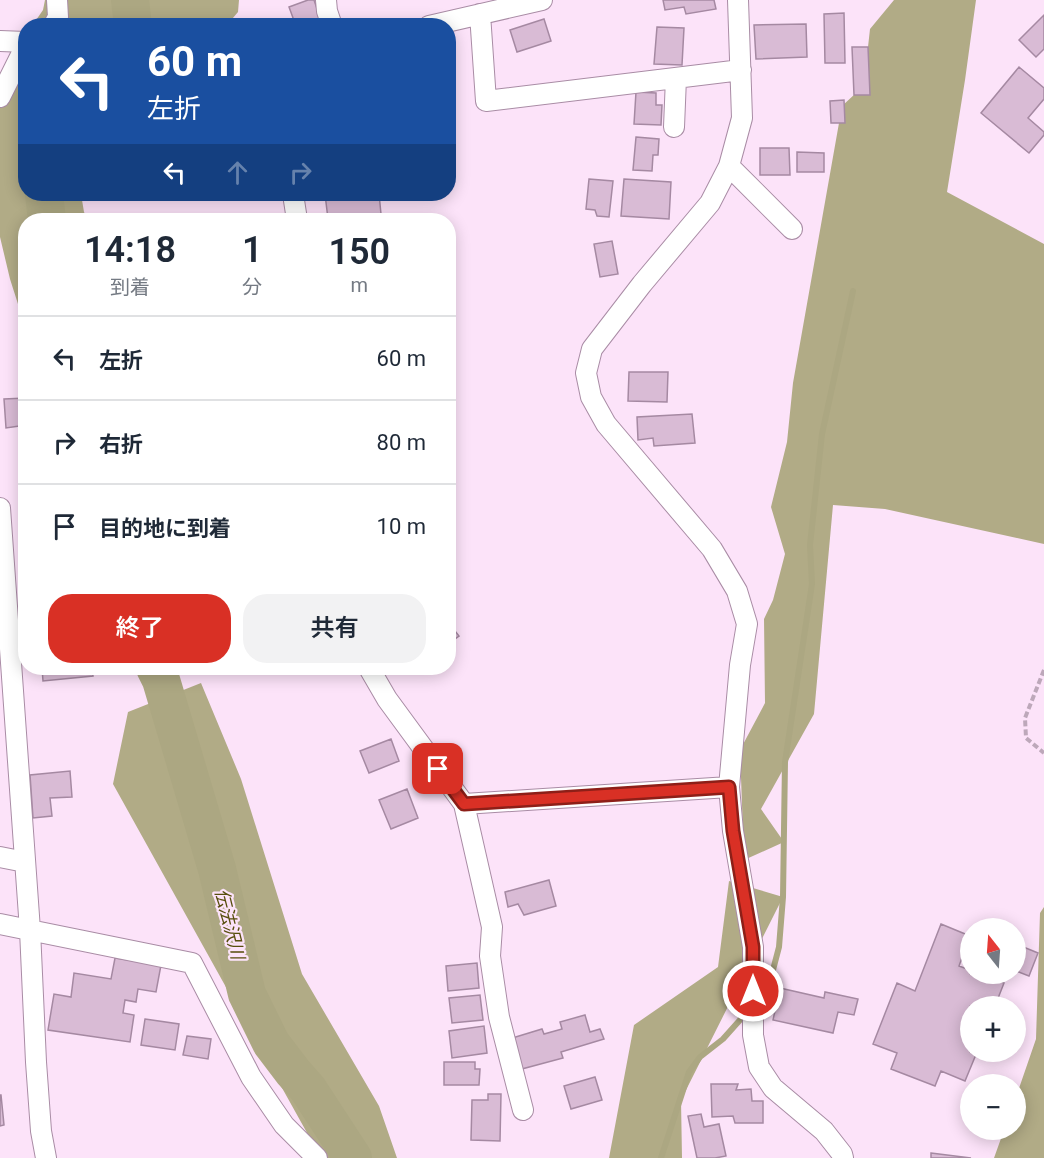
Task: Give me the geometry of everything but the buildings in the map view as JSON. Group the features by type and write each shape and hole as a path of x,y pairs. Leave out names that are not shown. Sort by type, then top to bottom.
{"street":[{"path":"57,0 57,18"},
{"path":"326,0 329,18"},
{"path":"456,20 542,0"},
{"path":"738,0 742,118 729,165 710,203 642,284 592,349 586,373 591,397 606,424 712,549 737,591 747,624 740,665 729,787 733,831 753,947 753,1035 759,1068 773,1088 824,1131 843,1158"},
{"path":"480,14 486,100 741,70"},
{"path":"0,41 18,42"},
{"path":"0,97 18,60"},
{"path":"674,127 676,78"},
{"path":"729,165 792,229"},
{"path":"0,508 4,609 25,862 37,1073 45,1158"},
{"path":"373,675 387,699 464,804 492,927 490,956 499,1017 523,1110"},
{"path":"464,804 729,787"},
{"path":"0,857 25,862"},
{"path":"0,924 192,963 251,1077 284,1125 317,1158"}],"path":[{"path":"1044,670 1025,718 1026,738 1044,753"}],"shaded area":[{"path":"45,0 239,0 238,12 233,18 38,18 43,10"},
{"path":"894,0 976,0 947,192 1044,244 1044,544 885,509 833,505 814,714 761,809 784,842 744,860 740,750 765,703 764,619 773,600 785,554 771,507 787,442 793,383 842,106 869,81 870,29"},
{"path":"18,48 18,201 82,201 84,213 18,213 18,304 0,237 0,82"},
{"path":"201,683 241,779 302,974 379,1106 397,1158 321,1158 113,784 128,712"},
{"path":"729,881 783,897 681,1100 682,1158 609,1158 634,1025 718,967"},
{"path":"1044,907 1044,1158 994,1158 1000,1140 1026,1140 1026,1074 1024,1074 1036,1039 1040,913"}],"waterway":[{"name":"伝法沢川","path":"130,0 132,18"},
{"name":"伝法沢川","path":"45,201 46,213"},
{"path":"759,999 768,989 779,947 783,897 785,762 812,584 810,545 822,434 853,291"},
{"name":"伝法沢川","path":"158,675 217,869 247,994 271,1043 308,1089 353,1158"},
{"path":"661,1158 689,1072 700,1057 723,1039 748,1011"}],"route":[{"path":"438,769 464,804 729,787 733,831 753,947 753,991"}]}
